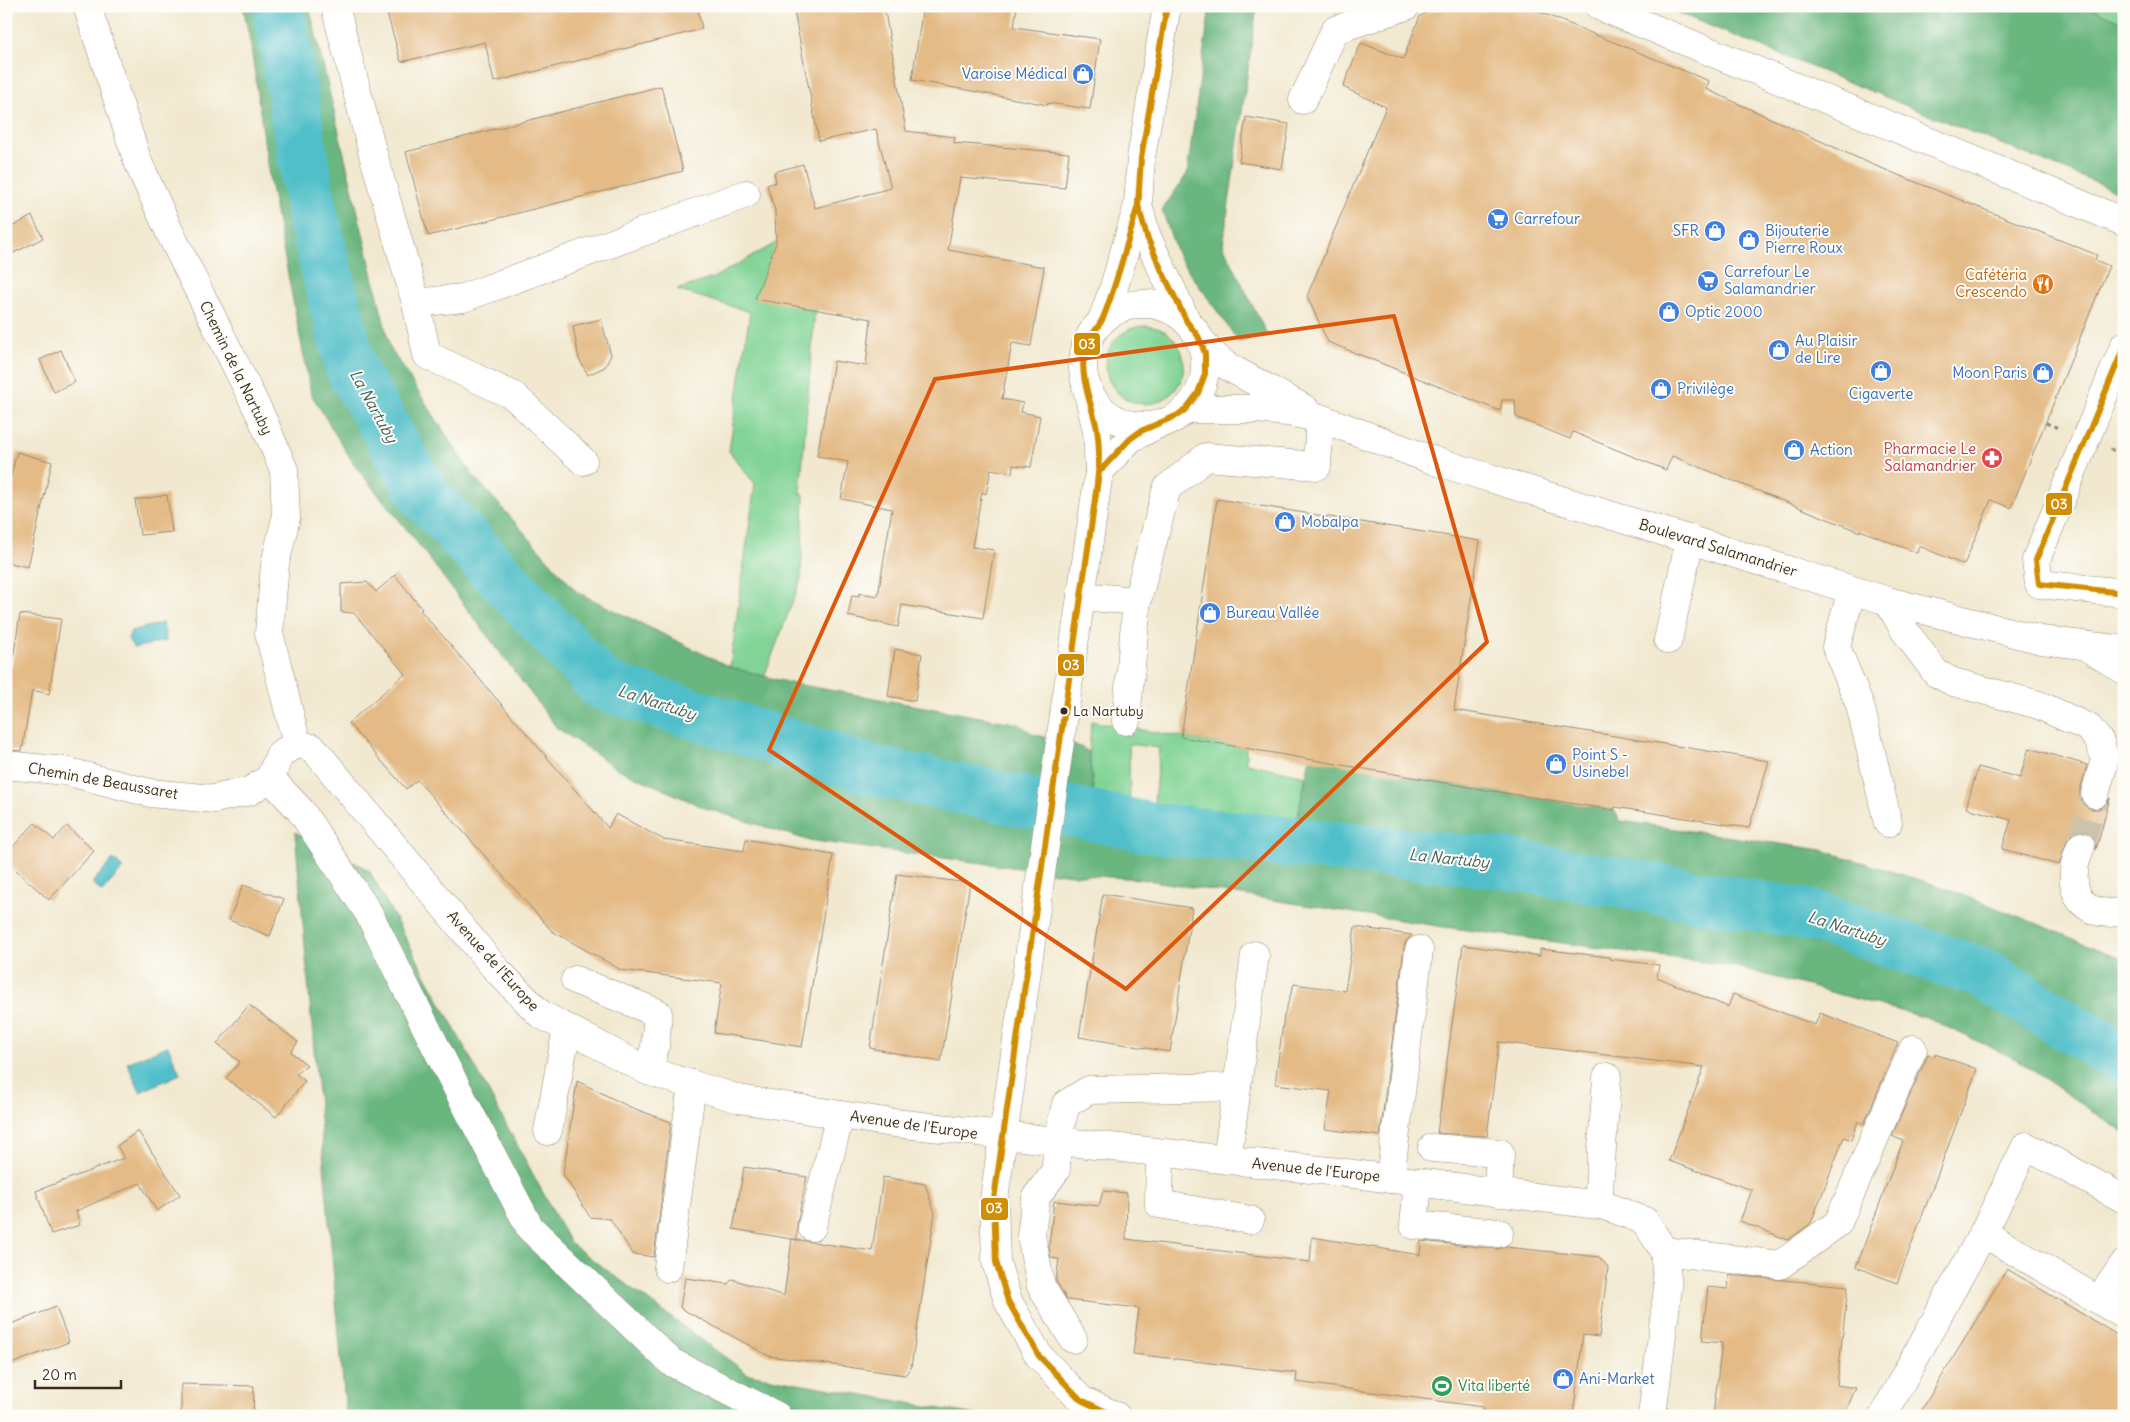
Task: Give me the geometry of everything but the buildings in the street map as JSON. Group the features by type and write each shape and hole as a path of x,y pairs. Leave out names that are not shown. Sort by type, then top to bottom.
{"street":[{"name":"Chemin de la Nartuby","path":"86,6 138,162 170,233 262,418 284,470 286,518 275,564 269,633 297,744"},
{"path":"335,6 372,154 416,303 427,355 514,396 584,461"},
{"path":"1102,320 1114,287 1138,205 1141,158 1152,102 1166,6"},
{"path":"1303,100 1335,30 1406,6"},
{"path":"1599,6 2124,222"},
{"path":"416,303 463,298 746,194"},
{"path":"1099,472 1130,439 1160,423 1174,418 1186,409 1198,393 1204,374 1204,354 1147,237 1138,205"},
{"path":"1116,1416 1082,1400 1039,1356 1008,1301 996,1262 994,1199 1099,472 1097,430 1083,365 1086,345 1102,320 1110,314 1129,306 1149,304 1169,309 1193,329"},
{"name":"Boulevard Salamandrier","path":"1193,329 1208,350 1226,365 1320,418 1435,461 1888,601 2041,640 2124,650"},
{"path":"2124,346 2036,560 2039,584 2124,593"},
{"path":"1086,384 1090,394 1103,410 1120,420 1140,425 1160,423"},
{"name":"Boulevard Salamandrier","path":"1186,409 1256,409 1320,418"},
{"path":"1126,721 1137,601 1166,488 1206,457 1317,466 1320,418"},
{"path":"1668,640 1690,539"},
{"path":"1852,590 1836,647 1860,705 1888,823"},
{"path":"1081,596 1137,601"},
{"path":"1888,601 1905,631 1936,673 1953,682 2039,705 2088,728 2100,742 2104,759 2096,794"},
{"path":"2085,646 2124,670"},
{"path":"297,744 280,754 270,778 301,810 368,912 530,1228 671,1362 777,1416"},
{"name":"Avenue de l'Europe","path":"297,744 313,748 495,968 540,1014 648,1071 739,1099 840,1115 1003,1136 1057,1140 1160,1154 1418,1182 1606,1206 1645,1221 1664,1251 1668,1287 1652,1416"},
{"name":"Chemin de Beaussaret","path":"6,765 65,771 150,793 214,799 250,791 270,778"},
{"path":"2081,846 2074,870 2074,888 2081,900 2092,911 2111,914 2124,911"},
{"path":"1390,1179 1419,950"},
{"path":"1227,1160 1255,955"},
{"path":"575,980 658,1013 655,1047 648,1071"},
{"path":"548,1131 567,1028"},
{"path":"1664,1251 1780,1265 1838,1223 1913,1049"},
{"path":"1598,1206 1607,1076"},
{"path":"668,1268 692,1084"},
{"path":"1073,1339 1041,1286 1030,1235 1036,1197 1056,1170 1057,1140 1066,1104 1090,1090 1237,1087"},
{"path":"812,1226 840,1115"},
{"path":"1883,1416 1983,1233 2026,1146 2124,1199"},
{"path":"1432,1148 1500,1153 1498,1192"},
{"path":"1160,1154 1159,1204 1250,1220"},
{"path":"1418,1182 1414,1225 1499,1233"},
{"path":"1983,1233 2124,1315"},
{"path":"2099,1300 2124,1264"}],"highlighted area":[{"path":"1394,316 1487,642 1126,989 769,750 935,379"}],"green space":[{"name":"La Nartuby","path":"243,6 309,6 390,348 471,473 577,592 730,667 790,683 1019,724 1033,734 1081,747 1089,752 1094,799 1130,813 1193,820 1294,836 1310,758 1486,790 1614,810 1620,821 1822,850 1939,886 2124,960 2124,1133 2016,1059 1927,1018 1733,966 1437,926 1141,879 1064,874 807,840 705,808 618,769 557,728 413,537 355,466 311,394 269,176 251,46"},
{"path":"1210,6 1257,6 1223,245 1267,335 1239,342 1178,256 1162,210 1187,174"},
{"path":"1661,6 2087,6 2124,23 2124,194"},
{"path":"2087,6 2124,6 2124,23"},
{"path":"776,243 815,309 800,493 804,495 801,579 764,677 730,667 755,484 729,451 750,312 677,290 713,278"},
{"path":"1145,326 1160,329 1173,337 1181,350 1184,365 1181,380 1173,393 1160,401 1145,404 1130,401 1117,393 1109,380 1106,365 1109,350 1117,337 1130,329"},
{"path":"1091,721 1246,748 1246,763 1306,776 1294,836 1153,815 1159,748 1129,744 1130,813 1094,799 1089,752"},
{"path":"295,832 369,870 570,1243 748,1374 981,1416 346,1416"}],"water":[{"path":"163,623 166,641 134,648 128,639 131,631"},
{"path":"113,859 123,868 102,892 92,883"},
{"path":"168,1046 180,1074 140,1092 127,1063"}],"waterway":[{"name":"La Nartuby","path":"278,6 312,212 351,369 424,495 602,685 874,771 1151,828 1508,864 1811,915 1982,973 2124,1060"}],"tunnel":[{"path":"2081,846 2095,794"}],"transit line":[{"name":"03","path":"1115,1416 1081,1400 1039,1356 1008,1301 996,1262 994,1199 1099,472 1130,439 1141,431 1178,415 1186,409 1198,393 1205,374 1205,354 1202,345 1198,336 1187,322 1162,271 1147,237 1138,205 1141,158 1167,6"},
{"name":"03","path":"1095,501 1099,447 1097,429 1085,382 1084,354 1087,343 1103,318 1113,290 1138,205 1139,194"},
{"name":"03","path":"2124,347 2036,560 2039,584 2124,593"}],"place":[{"name":"Varoise Médical","path":"1083,74"},
{"name":"Carrefour","path":"1498,219"},
{"name":"SFR","path":"1715,231"},
{"name":"Bijouterie Pierre Roux","path":"1749,240"},
{"name":"Carrefour Le Salamandrier","path":"1708,281"},
{"name":"Cafétéria Crescendo","path":"2043,284"},
{"name":"Optic 2000","path":"1669,312"},
{"name":"Au Plaisir de Lire","path":"1779,350"},
{"name":"Cigaverte","path":"1881,371"},
{"name":"Moon Paris","path":"2043,373"},
{"name":"Privilège","path":"1661,389"},
{"name":"Action","path":"1794,450"},
{"name":"Pharmacie Le Salamandrier","path":"1992,458"},
{"name":"Mobalpa","path":"1285,522"},
{"name":"Bureau Vallée","path":"1210,613"},
{"name":"La Nartuby","path":"1064,711"},
{"name":"Point S - Usinebel","path":"1556,764"},
{"name":"Ani-Market","path":"1563,1379"},
{"name":"Vita liberté","path":"1442,1386"}]}
